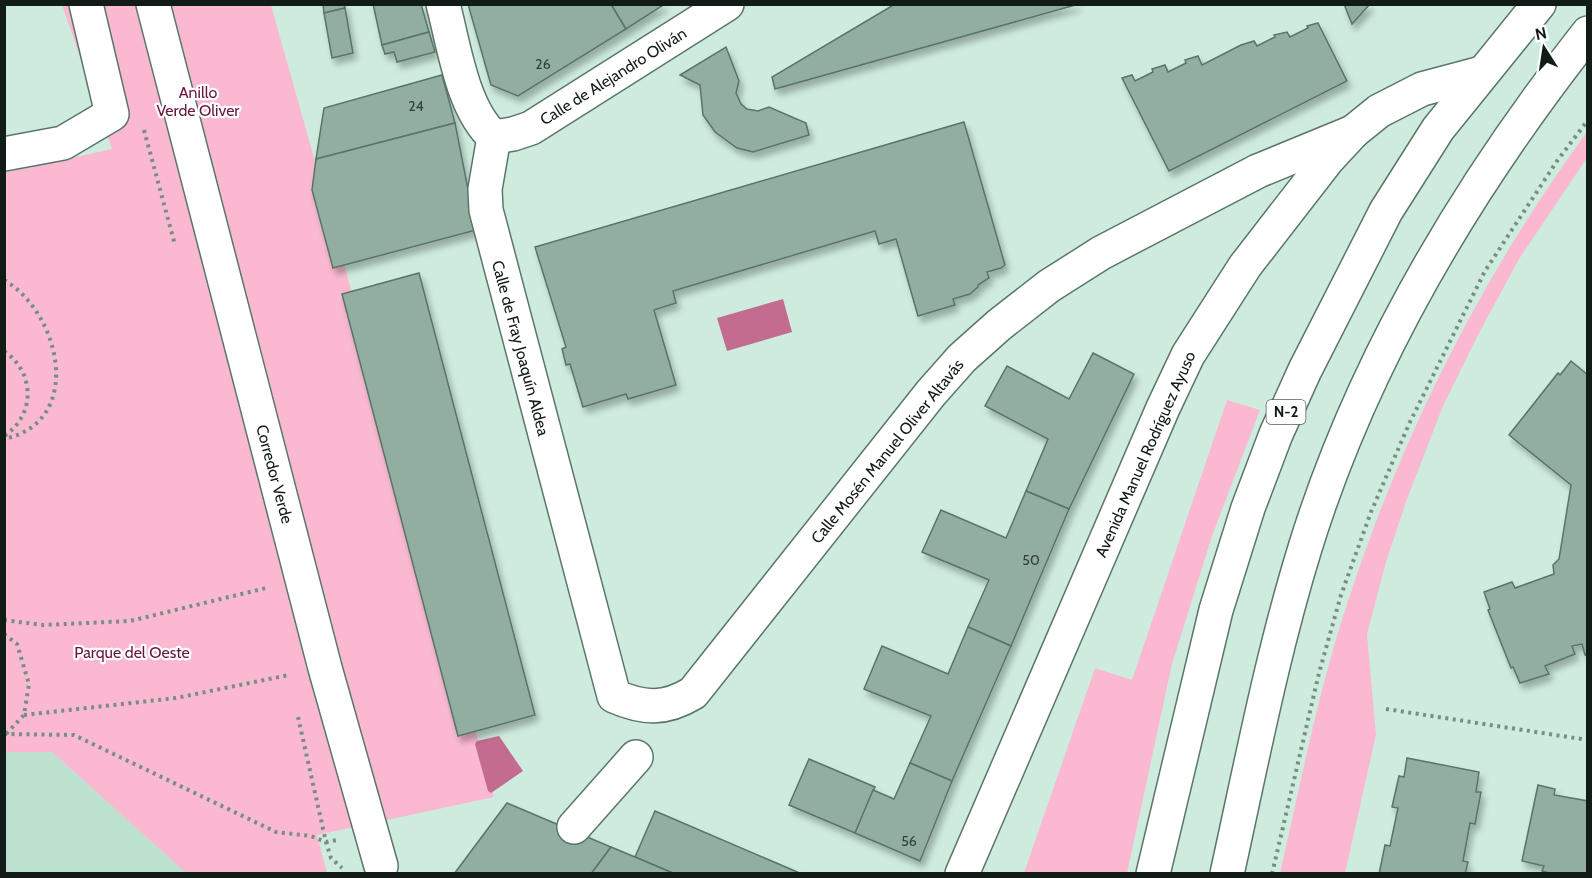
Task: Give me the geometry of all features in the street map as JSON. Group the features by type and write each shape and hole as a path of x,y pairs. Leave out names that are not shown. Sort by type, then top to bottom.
{"main road":[{"path":"4,154 63,143 112,114 86,4"},
{"name":"Corredor Verde","path":"153,4 325,668 381,866"},
{"path":"443,4 473,113 483,128 494,137"},
{"name":"Calle de Alejandro Oliván","path":"494,137 531,128 727,4"},
{"name":"N-2","path":"1153,873 1216,610 1248,508 1276,434 1305,370 1386,211 1438,129 1539,4"},
{"path":"1227,873 1282,627 1309,536 1360,402 1391,336 1476,189 1587,33"},
{"name":"Avenida Manuel Rodríguez Ayuso","path":"962,873 1163,408 1188,355 1245,266 1328,159 1353,132 1379,111 1422,89 1482,73"},
{"name":"Calle Mosén Manuel Oliver Altavás","path":"614,696 630,703 663,706 679,702 693,693 931,393 962,358 999,325 1049,286 1101,253 1196,202 1273,164 1353,132"},
{"name":"Calle de Fray Joaquín Aldea","path":"494,137 485,189 486,210 614,696"},
{"path":"574,827 636,757"}],"path":[{"path":"1272,873 1319,673 1341,595 1371,512 1409,424 1485,271 1557,161 1587,120"},
{"path":"4,280 27,299 48,331 55,350 57,372 48,407 40,418 30,428 16,436 4,437"},
{"path":"4,351 18,363 26,377 29,393 26,409 19,424 4,437"},
{"path":"4,620 43,625 130,621 302,580"},
{"path":"4,634 17,644 29,684 24,715 5,734"},
{"path":"24,715 176,698 325,668"},
{"path":"1386,709 1587,740"},
{"path":"5,734 74,735 276,832 311,836 326,842 331,858 348,873"}],"shaded area":[{"path":"783,299 792,332 727,351 717,318"},
{"path":"499,736 523,771 491,793 488,791 475,744 477,741"},
{"path":"4,752 52,752 186,873 5,873"}],"green space":[{"path":"62,5 271,5 494,797 317,835 327,873 186,873 52,752 5,752 4,173 112,149"},
{"path":"1587,132 1587,158 1519,259 1443,406 1407,499 1386,562 1367,634 1376,735 1345,873 1280,873 1331,657 1362,560 1386,495 1413,431 1475,308 1547,189"},
{"path":"1227,400 1260,410 1212,536 1172,664 1127,873 1024,873 1095,668 1132,680"}],"building":[{"path":"323,4 344,4 345,8 324,13"},
{"path":"373,4 421,4 429,32 382,45"},
{"path":"468,4 611,4 626,29 518,96 491,85"},
{"path":"611,4 665,4 626,29"},
{"path":"895,4 1079,4 775,89 772,77"},
{"path":"1344,4 1370,4 1352,24"},
{"path":"345,8 353,53 332,58 324,13"},
{"path":"1318,23 1347,81 1169,171 1122,78 1132,75 1135,81 1153,72 1152,69 1165,65 1168,72 1186,63 1185,60 1198,56 1202,65 1241,45 1254,41 1257,46 1275,37 1274,35 1287,32 1290,37 1308,28 1307,26"},
{"path":"429,32 435,52 397,62 394,52 385,54 382,45"},
{"path":"726,47 739,81 736,93 741,104 747,109 758,111 769,107 806,123 809,135 753,152 737,148 715,132 703,115 700,85 680,75"},
{"path":"442,75 455,123 316,159 324,108"},
{"path":"964,122 1005,265 987,272 989,278 970,294 953,299 955,305 918,316 896,239 879,244 875,231 673,291 676,303 654,310 676,385 628,399 626,394 583,407 570,364 566,365 562,349 566,347 535,247"},
{"path":"455,123 476,230 333,268 312,190 316,159"},
{"path":"419,273 535,715 458,736 342,294"},
{"path":"1093,353 1134,374 1069,509 1026,491 1048,439 985,406 1007,366 1069,399"},
{"path":"1571,361 1588,375 1588,656 1585,655 1582,644 1572,646 1575,654 1545,666 1549,674 1520,683 1513,667 1511,668 1488,610 1490,609 1484,592 1512,582 1515,588 1554,574 1553,565 1559,559 1571,485 1509,435 1558,373 1560,375"},
{"path":"1026,491 1069,509 1011,646 968,627 989,580 922,552 941,510 1006,538"},
{"path":"968,627 1011,646 952,781 910,763 931,716 864,689 882,646 948,674"},
{"path":"1407,758 1479,772 1476,792 1481,792 1475,824 1470,823 1463,861 1468,862 1465,874 1379,874 1385,845 1390,846 1398,808 1392,807 1399,776 1404,777"},
{"path":"809,759 875,787 855,833 789,805"},
{"path":"910,763 952,781 920,861 855,833 873,790 894,799"},
{"path":"1538,785 1555,789 1554,795 1588,801 1588,874 1553,874 1542,871 1544,866 1522,861"},
{"path":"507,803 611,847 591,874 454,874"},
{"path":"655,811 802,874 675,874 635,857"},
{"path":"611,847 635,857 675,874 591,874"}],"park label":[{"name":"Anillo Verde Oliver","path":"198,101"},
{"name":"Parque del Oeste","path":"132,652"}]}
